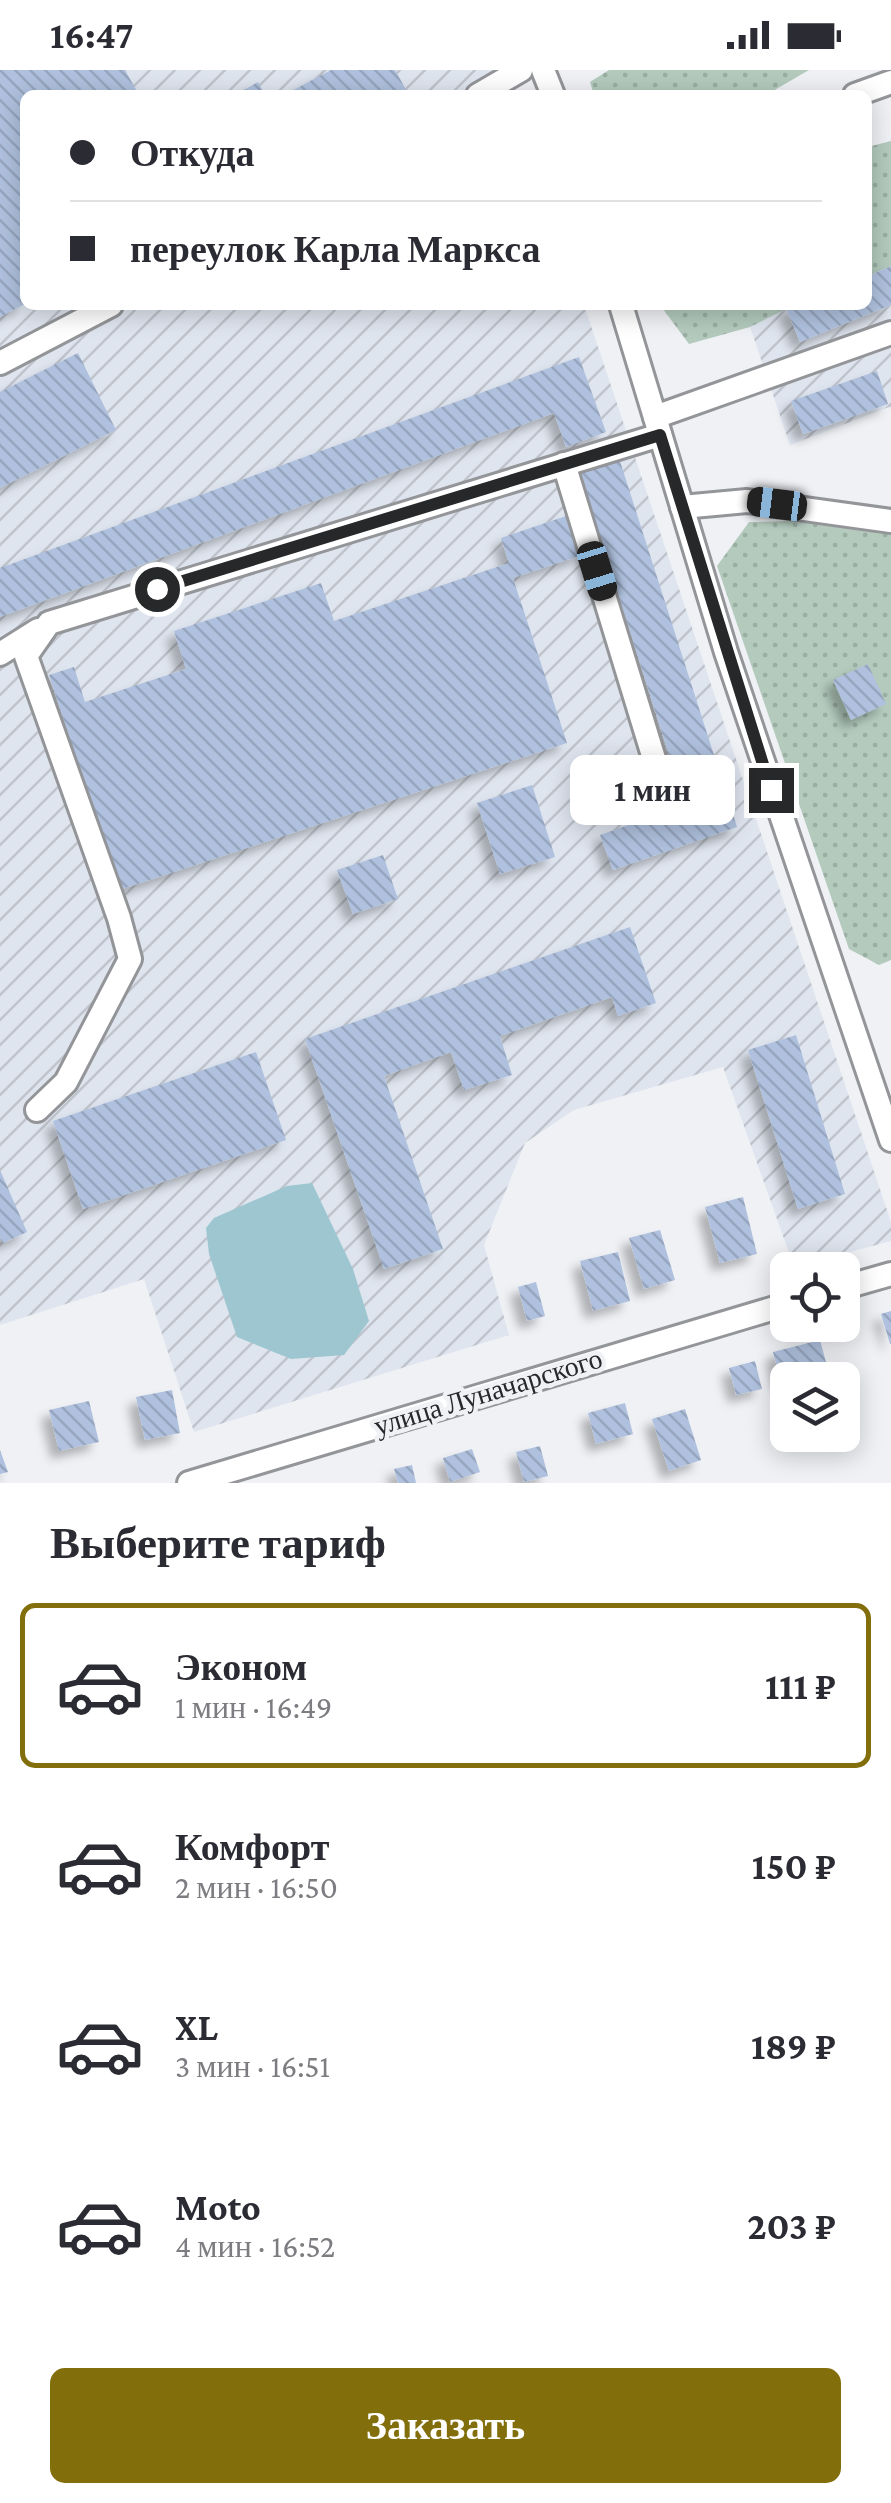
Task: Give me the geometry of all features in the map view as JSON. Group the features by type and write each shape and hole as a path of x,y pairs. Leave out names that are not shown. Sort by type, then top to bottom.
{"street":[{"path":"487,90 522,70"},
{"path":"0,363 102,310"},
{"path":"623,310 771,790 891,1140"},
{"path":"0,654 49,622 564,464 891,333"},
{"path":"564,464 662,785"},
{"path":"682,507 748,501 891,520"},
{"path":"38,1110 66,1082 130,959 26,656 49,622"},
{"path":"860,1283 891,1274"},
{"name":"улица Луначарского","path":"189,1483 770,1309"}],"shaded area":[{"path":"0,70 505,70 512,90 20,90 20,310 586,310 891,1222 891,1241 850,1252 789,1252 723,1067 574,1110 525,1143 484,1245 509,1335 194,1432 144,1279 0,1325"},
{"path":"891,266 891,410 889,407 790,445 750,327 782,310 872,310 872,274"}],"green space":[{"path":"609,70 809,70 775,90 592,90 590,82"},
{"path":"891,141 891,266 872,274 872,146"},
{"path":"664,310 784,310 750,327 689,344"},
{"path":"830,520 891,531 891,960 879,965 849,949 717,566 749,522"}],"water":[{"path":"312,1183 353,1269 369,1321 344,1355 291,1359 237,1337 209,1254 206,1228 214,1218 287,1186"}],"building":[{"path":"0,70 125,70 136,90 20,90 20,307 0,317"},
{"path":"331,70 395,70 406,90 293,90"},
{"path":"258,82 262,90 244,90"},
{"path":"891,266 891,305 800,342 787,310 872,310 872,274"},
{"path":"78,353 116,430 0,488 0,392"},
{"path":"579,357 606,432 566,447 554,413 0,617 0,568"},
{"path":"877,371 888,404 803,434 791,401"},
{"path":"619,458 737,827 613,870 600,835 685,805 579,471"},
{"path":"569,515 582,555 513,578 567,743 119,890 49,675 74,667 85,702 186,669 174,631 321,583 334,621 509,563 501,538"},
{"path":"868,664 886,704 851,720 833,680"},
{"path":"532,785 555,857 500,874 477,803"},
{"path":"383,855 398,899 353,914 337,870"},
{"path":"630,927 656,1003 618,1016 612,997 500,1036 512,1075 464,1090 451,1052 384,1076 443,1249 384,1269 305,1039"},
{"path":"796,1035 845,1194 798,1209 748,1050"},
{"path":"256,1052 286,1140 83,1209 53,1121"},
{"path":"0,1170 27,1232 3,1243 0,1237"},
{"path":"743,1197 757,1254 720,1263 705,1207"},
{"path":"660,1230 675,1280 644,1289 629,1238"},
{"path":"618,1252 630,1301 593,1311 580,1261"},
{"path":"536,1282 545,1316 527,1321 518,1287"},
{"path":"891,1311 891,1344 890,1344 881,1314"},
{"path":"821,1342 826,1362 776,1362 773,1352"},
{"path":"755,1361 762,1389 736,1395 729,1368"},
{"path":"172,1390 180,1433 145,1440 136,1397"},
{"path":"89,1401 99,1442 59,1451 49,1410"},
{"path":"625,1403 633,1434 596,1444 588,1413"},
{"path":"685,1409 701,1460 669,1471 652,1419"},
{"path":"540,1446 548,1476 524,1482 516,1452"},
{"path":"472,1449 480,1472 450,1482 443,1458"},
{"path":"0,1450 8,1472 0,1474"},
{"path":"412,1465 416,1483 398,1483 394,1469"}],"route":[{"path":"157,589 660,435 771,790"}]}
